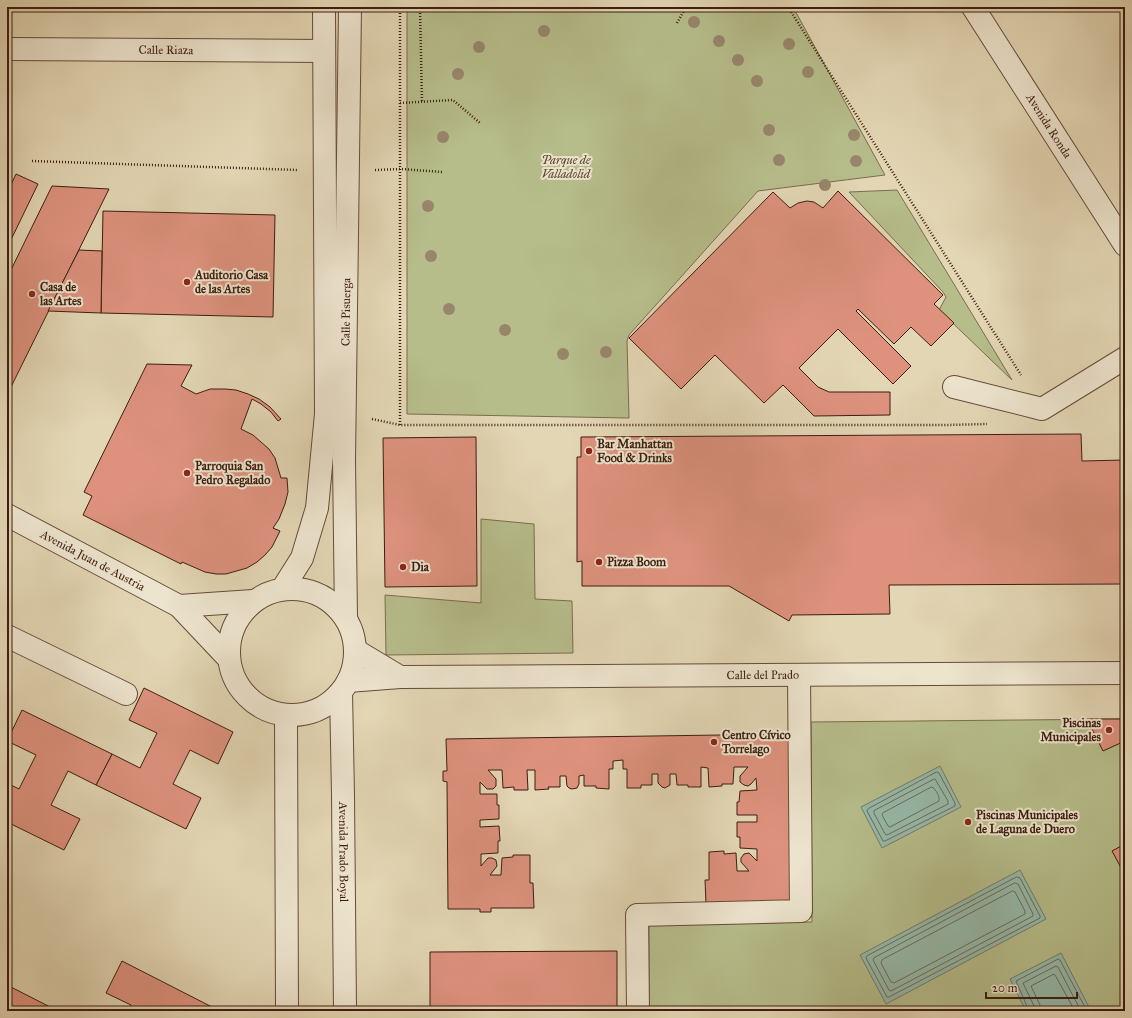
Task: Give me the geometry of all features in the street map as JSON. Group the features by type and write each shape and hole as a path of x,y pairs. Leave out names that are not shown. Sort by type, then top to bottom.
{"street":[{"name":"Calle Pisuerga","path":"283,588 302,558 317,508 326,414 324,7"},
{"name":"Calle Pisuerga","path":"346,618 344,460 350,7"},
{"name":"Avenida Ronda","path":"973,7 1125,245"},
{"name":"Calle Riaza","path":"7,49 324,51"},
{"path":"954,386 1042,409 1125,358"},
{"name":"Avenida Juan de Austria","path":"7,515 179,606 229,659"},
{"path":"283,588 301,588 318,593 334,604 346,618 354,640 354,666 344,687 330,703 302,715 286,715 268,711 252,702 240,689 233,675 229,659 230,637 238,617 253,601 267,593 283,588"},
{"path":"179,606 253,601"},
{"path":"7,636 126,694"},
{"path":"355,650 400,677"},
{"name":"Calle del Prado","path":"344,687 400,677 1125,673"},
{"path":"638,1011 637,915 801,910 800,675"},
{"name":"Avenida Prado Boyal","path":"344,687 343,787 345,1011"},
{"path":"286,715 287,1011"}],"path":[{"path":"400,7 400,425"},
{"path":"420,7 422,102"},
{"path":"677,23 686,7"},
{"path":"788,7 1042,409"},
{"path":"400,103 453,100 480,123"},
{"path":"32,161 324,171"},
{"path":"348,171 401,169 442,172"},
{"path":"345,414 400,425 989,424"}],"green space":[{"name":"Parque de Valladolid","path":"407,7 793,7 885,175 758,191 629,335 627,341 629,418 407,414"},
{"path":"897,190 1012,380 939,310 946,297 943,292 849,192"},
{"path":"481,519 534,524 535,599 572,601 573,653 386,655 385,595 481,603"},
{"name":"Piscinas Municipales de Laguna de Duero","path":"1125,719 1125,1011 649,1011 649,925 812,922 811,722"}],"water":[{"path":"940,766 961,807 882,848 861,807"},
{"path":"1020,870 1046,919 886,1004 860,955"},
{"path":"1061,953 1091,1011 1026,1011 1010,979"}],"building":[{"path":"16,174 38,184 7,248 7,193"},
{"name":"Casa de las Artes","path":"52,186 109,189 7,395 7,278"},
{"path":"838,191 943,295 934,304 954,323 931,346 911,327 894,344 858,309 856,311 911,366 893,384 838,329 799,368 818,387 829,392 890,392 890,415 814,416 783,385 764,403 715,355 681,389 629,338 773,192 790,208 798,203 807,201 814,202 823,208"},
{"name":"Auditorio Casa de las Artes","path":"103,211 275,215 273,317 101,313"},
{"path":"79,250 102,251 101,313 48,311"},
{"name":"Parroquia San Pedro Regalado","path":"147,364 192,365 181,386 196,394 210,389 236,390 259,399 270,407 281,419 278,421 271,412 252,399 241,429 253,435 269,449 275,458 281,478 287,478 288,492 279,519 273,528 280,531 272,547 257,562 247,568 226,574 205,572 182,562 181,564 83,515 92,496 84,492"},
{"path":"1081,434 1082,461 1125,460 1125,584 889,585 890,614 792,615 789,621 729,586 582,586 582,561 577,562 577,457 581,457 581,437"},
{"path":"476,437 477,586 385,587 383,438"},
{"path":"144,688 233,732 218,764 190,750 173,784 201,798 186,829 96,785 112,754 140,768 157,733 129,720"},
{"path":"22,710 112,754 96,785 68,771 51,805 80,819 64,850 7,822 7,783 19,789 36,755 7,741"},
{"name":"Piscinas Municipales","path":"1087,719 1125,719 1125,741 1103,751"},
{"path":"790,734 791,903 706,904 705,880 709,880 709,852 724,851 724,854 736,853 737,871 749,871 741,862 741,858 744,854 749,853 757,861 757,849 740,848 740,837 737,837 737,822 757,822 757,815 737,815 737,802 739,802 740,791 757,790 756,778 748,786 740,782 740,776 748,767 734,767 733,784 722,784 722,786 709,787 708,768 701,767 701,787 677,785 676,774 670,774 670,785 665,788 658,783 658,774 652,774 652,785 641,785 641,788 627,788 627,769 623,769 623,760 613,761 613,769 609,769 609,789 596,788 596,786 584,786 584,775 579,776 579,784 577,788 569,788 567,786 566,776 560,776 560,787 548,787 549,789 535,790 535,770 527,770 528,790 514,790 514,787 503,788 502,770 488,770 496,779 496,786 493,789 487,789 480,782 480,794 497,794 499,819 480,820 480,827 499,826 500,841 498,841 498,853 481,854 481,866 488,858 492,858 496,860 497,866 490,875 501,875 502,858 513,857 513,855 530,855 530,883 533,883 534,908 491,908 491,912 480,912 480,909 448,909 447,782 443,781 443,771 447,771 446,739"},
{"path":"1125,844 1125,875 1112,851"},
{"path":"617,951 617,1011 430,1011 430,952"},
{"path":"122,961 212,1007 209,1011 128,1011 131,1005 106,993"},
{"path":"7,985 58,1011 7,1011"}],"place":[{"name":"Auditorio Casa de las Artes","path":"187,282"},
{"name":"Casa de las Artes","path":"32,294"},
{"name":"Bar Manhattan Food & Drinks","path":"589,451"},
{"name":"Parroquia San Pedro Regalado","path":"187,473"},
{"name":"Pizza Boom","path":"599,562"},
{"name":"Dia","path":"403,567"},
{"name":"Piscinas Municipales","path":"1109,730"},
{"name":"Centro Cívico Torrelago","path":"714,742"},
{"name":"Piscinas Municipales de Laguna de Duero","path":"968,822"}]}
